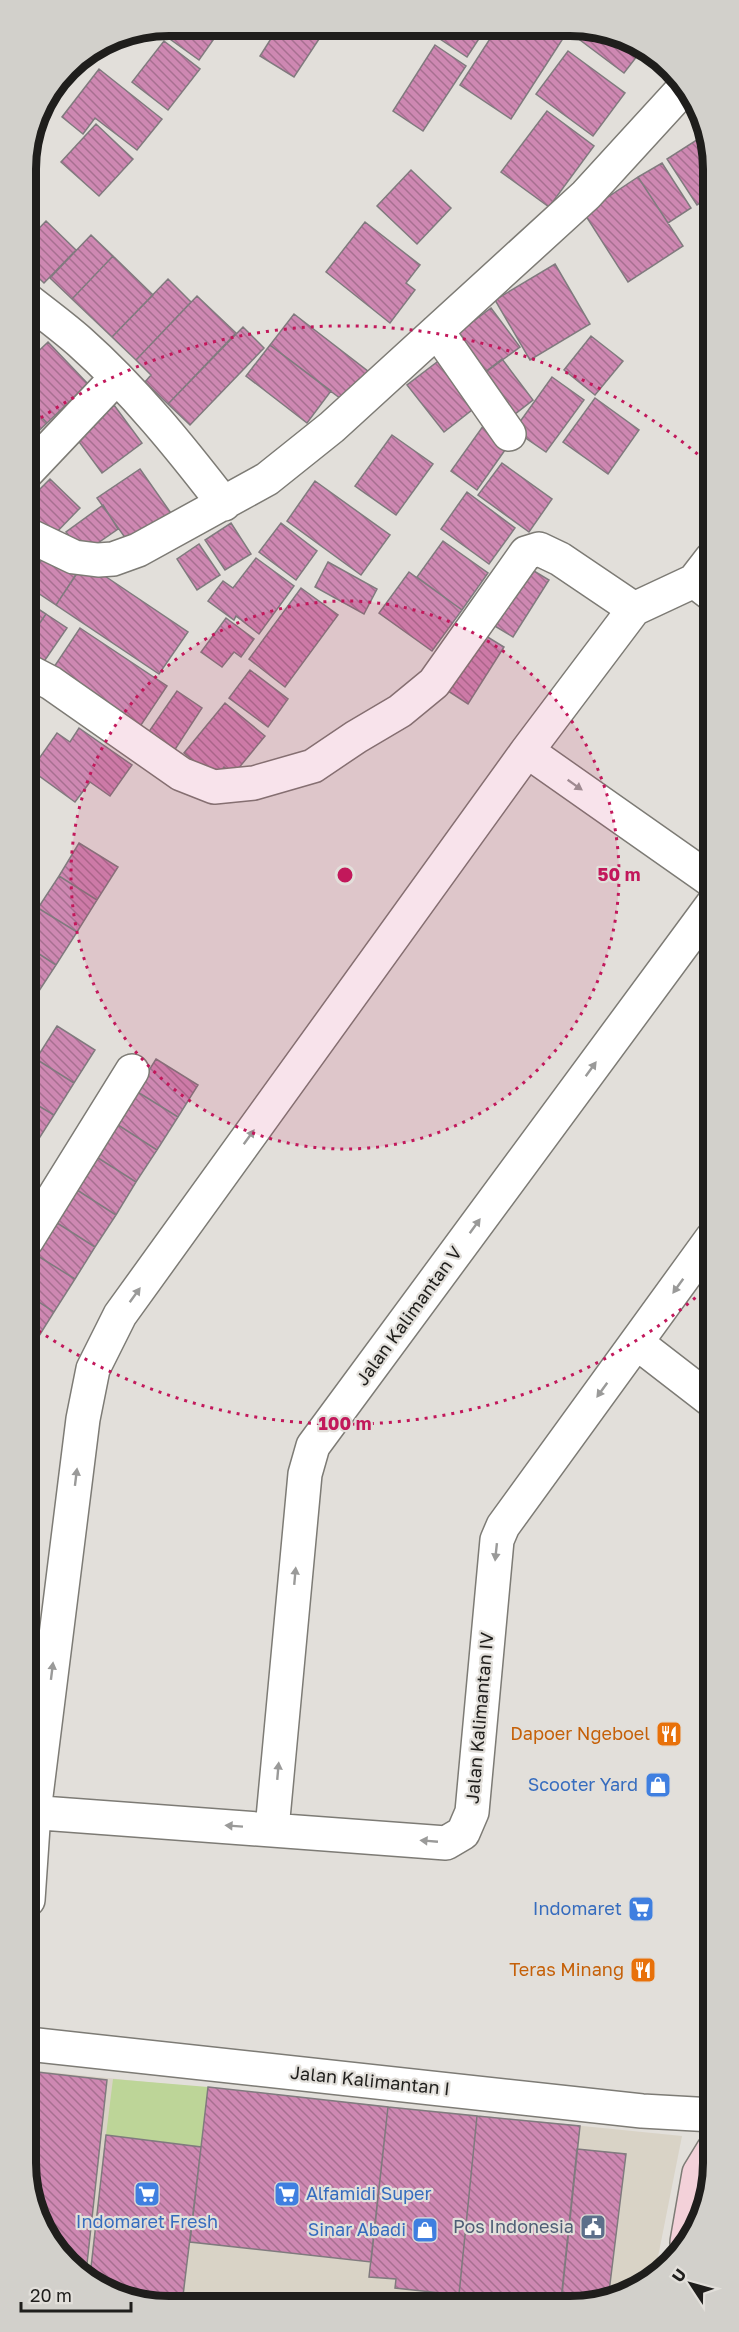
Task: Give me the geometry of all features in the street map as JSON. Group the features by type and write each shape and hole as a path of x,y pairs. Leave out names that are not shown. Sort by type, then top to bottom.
{"street":[{"path":"36,539 74,556 98,560 113,559 138,550 267,479 332,427 586,195 679,94"},
{"path":"36,307 81,343 116,378 182,448 224,504"},
{"path":"437,331 509,434"},
{"path":"36,462 116,378"},
{"path":"36,675 51,683 181,774 214,787 254,783 313,766 400,711 435,683 526,553 539,549 560,559 634,609"},
{"path":"36,1774 83,1419 93,1369 120,1315 527,751 634,609 703,579"},
{"path":"527,751 703,875"},
{"name":"Jalan Kalimantan V","path":"272,1829 305,1474 313,1446 703,917"},
{"path":"36,1226 132,1071"},
{"name":"Jalan Kalimantan IV","path":"36,1812 446,1843 463,1833 472,1812 497,1540 503,1526 703,1251"},
{"path":"637,1343 703,1394"},
{"name":"Jalan Kalimantan I","path":"36,2045 631,2110 703,2114"},
{"path":"691,2217 699,2173 703,2166"}],"shaded area":[{"path":"36,2071 682,2136 657,2263 621,2286 578,2296 161,2296 127,2289 95,2274 75,2257 54,2229 43,2205 36,2171"}],"green space":[{"path":"113,2079 208,2087 201,2147 106,2135"}],"building":[{"path":"166,36 216,36 199,60"},
{"path":"273,36 321,36 294,77 260,56"},
{"path":"436,36 481,36 467,57"},
{"path":"492,36 556,36 562,40 511,119 460,85"},
{"path":"575,36 612,43 638,55 624,73"},
{"path":"164,41 200,69 168,110 132,82"},
{"path":"435,45 466,66 423,131 393,111"},
{"path":"568,51 625,93 593,136 536,94"},
{"path":"99,69 162,119 137,150 95,118 83,134 62,117"},
{"path":"547,111 594,146 549,207 501,172"},
{"path":"96,124 133,159 99,196 61,162"},
{"path":"699,139 703,161 703,201 697,205 667,159"},
{"path":"662,163 691,208 668,223 638,177"},
{"path":"411,170 451,208 417,244 377,206"},
{"path":"638,177 683,246 628,282 584,213"},
{"path":"46,221 76,250 44,283 36,275 36,232"},
{"path":"365,222 420,265 406,283 415,290 390,323 326,272"},
{"path":"91,235 113,256 72,299 50,278"},
{"path":"113,256 153,295 112,337 72,299"},
{"path":"555,264 590,324 530,360 495,300"},
{"path":"168,279 191,302 136,360 112,337"},
{"path":"197,296 236,333 168,404 145,382 151,375 136,360"},
{"path":"491,308 520,347 475,380 447,341"},
{"path":"294,314 369,372 345,402 270,345"},
{"path":"243,327 264,348 190,425 168,404"},
{"path":"591,336 623,361 595,395 564,370"},
{"path":"48,342 88,384 47,423 36,411 36,353"},
{"path":"270,345 331,391 307,423 246,376"},
{"path":"441,359 477,406 444,432 407,385"},
{"path":"502,359 533,400 506,421 475,380"},
{"path":"552,377 584,400 546,452 514,430"},
{"path":"595,398 639,430 608,474 563,442"},
{"path":"114,405 142,443 102,473 74,435"},
{"path":"36,411 47,423 36,433"},
{"path":"486,422 512,440 477,490 451,471"},
{"path":"392,435 433,464 396,515 355,486"},
{"path":"502,463 552,499 529,532 478,495"},
{"path":"140,469 173,516 131,546 97,498"},
{"path":"50,479 80,508 52,537 36,521 36,493"},
{"path":"315,481 390,535 361,575 287,521"},
{"path":"467,492 515,528 489,564 441,529"},
{"path":"103,505 118,529 82,554 66,532"},
{"path":"231,523 251,554 225,570 205,540"},
{"path":"281,523 317,551 296,580 259,552"},
{"path":"443,541 488,573 462,610 417,577"},
{"path":"199,544 220,575 197,590 177,559"},
{"path":"45,554 76,575 56,605 36,592 36,569"},
{"path":"256,558 294,586 259,634 236,616 234,620 208,601 223,581 233,588"},
{"path":"84,562 188,632 159,674 56,605"},
{"path":"328,562 377,589 364,614 315,587"},
{"path":"524,565 549,580 513,637 488,622"},
{"path":"409,572 462,610 432,651 379,613"},
{"path":"301,588 338,615 285,687 249,659"},
{"path":"36,608 46,614 36,628"},
{"path":"46,614 67,628 43,663 36,658 36,628"},
{"path":"226,618 254,639 241,657 234,652 222,667 201,652"},
{"path":"80,628 167,686 139,728 52,670"},
{"path":"481,633 504,647 468,704 445,689"},
{"path":"250,670 288,699 268,727 229,698"},
{"path":"177,691 202,708 174,751 148,733"},
{"path":"225,703 265,736 233,775 224,767 215,778 184,753"},
{"path":"79,728 132,765 110,796 90,782 75,802 36,774 36,763 57,733 70,742"},
{"path":"79,843 118,867 97,900 59,876"},
{"path":"59,876 97,900 77,932 38,908"},
{"path":"38,908 77,932 56,965 36,952 36,911"},
{"path":"36,952 56,965 36,995"},
{"path":"57,1026 95,1050 74,1083 36,1059"},
{"path":"36,1059 74,1083 54,1115 36,1104"},
{"path":"156,1059 198,1085 178,1117 136,1091"},
{"path":"136,1091 178,1117 157,1150 115,1123"},
{"path":"36,1104 54,1115 36,1143"},
{"path":"115,1123 157,1150 136,1182 95,1156"},
{"path":"95,1156 136,1182 116,1215 74,1188"},
{"path":"74,1188 116,1215 95,1247 54,1221"},
{"path":"54,1221 95,1247 75,1279 36,1255 36,1248"},
{"path":"36,1255 75,1279 54,1312 36,1300"},
{"path":"36,1300 54,1312 36,1341"},
{"path":"36,2072 107,2080 87,2264 75,2257 64,2244 43,2205 36,2171"},
{"name":"Alfamidi Super","path":"208,2087 388,2107 371,2262 190,2242"},
{"path":"388,2107 477,2116 459,2295 395,2288 396,2279 369,2277"},
{"path":"477,2116 580,2126 562,2296 459,2296"},
{"name":"Indomaret Fresh","path":"106,2135 201,2147 183,2296 161,2296 127,2289 91,2270"},
{"name":"Pos Indonesia","path":"577,2149 626,2154 609,2289 578,2296 561,2296"}],"place":[{"name":"Dapoer Ngeboel","path":"669,1734"},
{"name":"Scooter Yard","path":"658,1785"},
{"name":"Indomaret","path":"641,1909"},
{"name":"Teras Minang","path":"643,1970"},
{"name":"Indomaret Fresh","path":"147,2194"},
{"name":"Alfamidi Super","path":"287,2194"},
{"name":"Pos Indonesia","path":"593,2227"},
{"name":"Sinar Abadi","path":"425,2230"}]}
